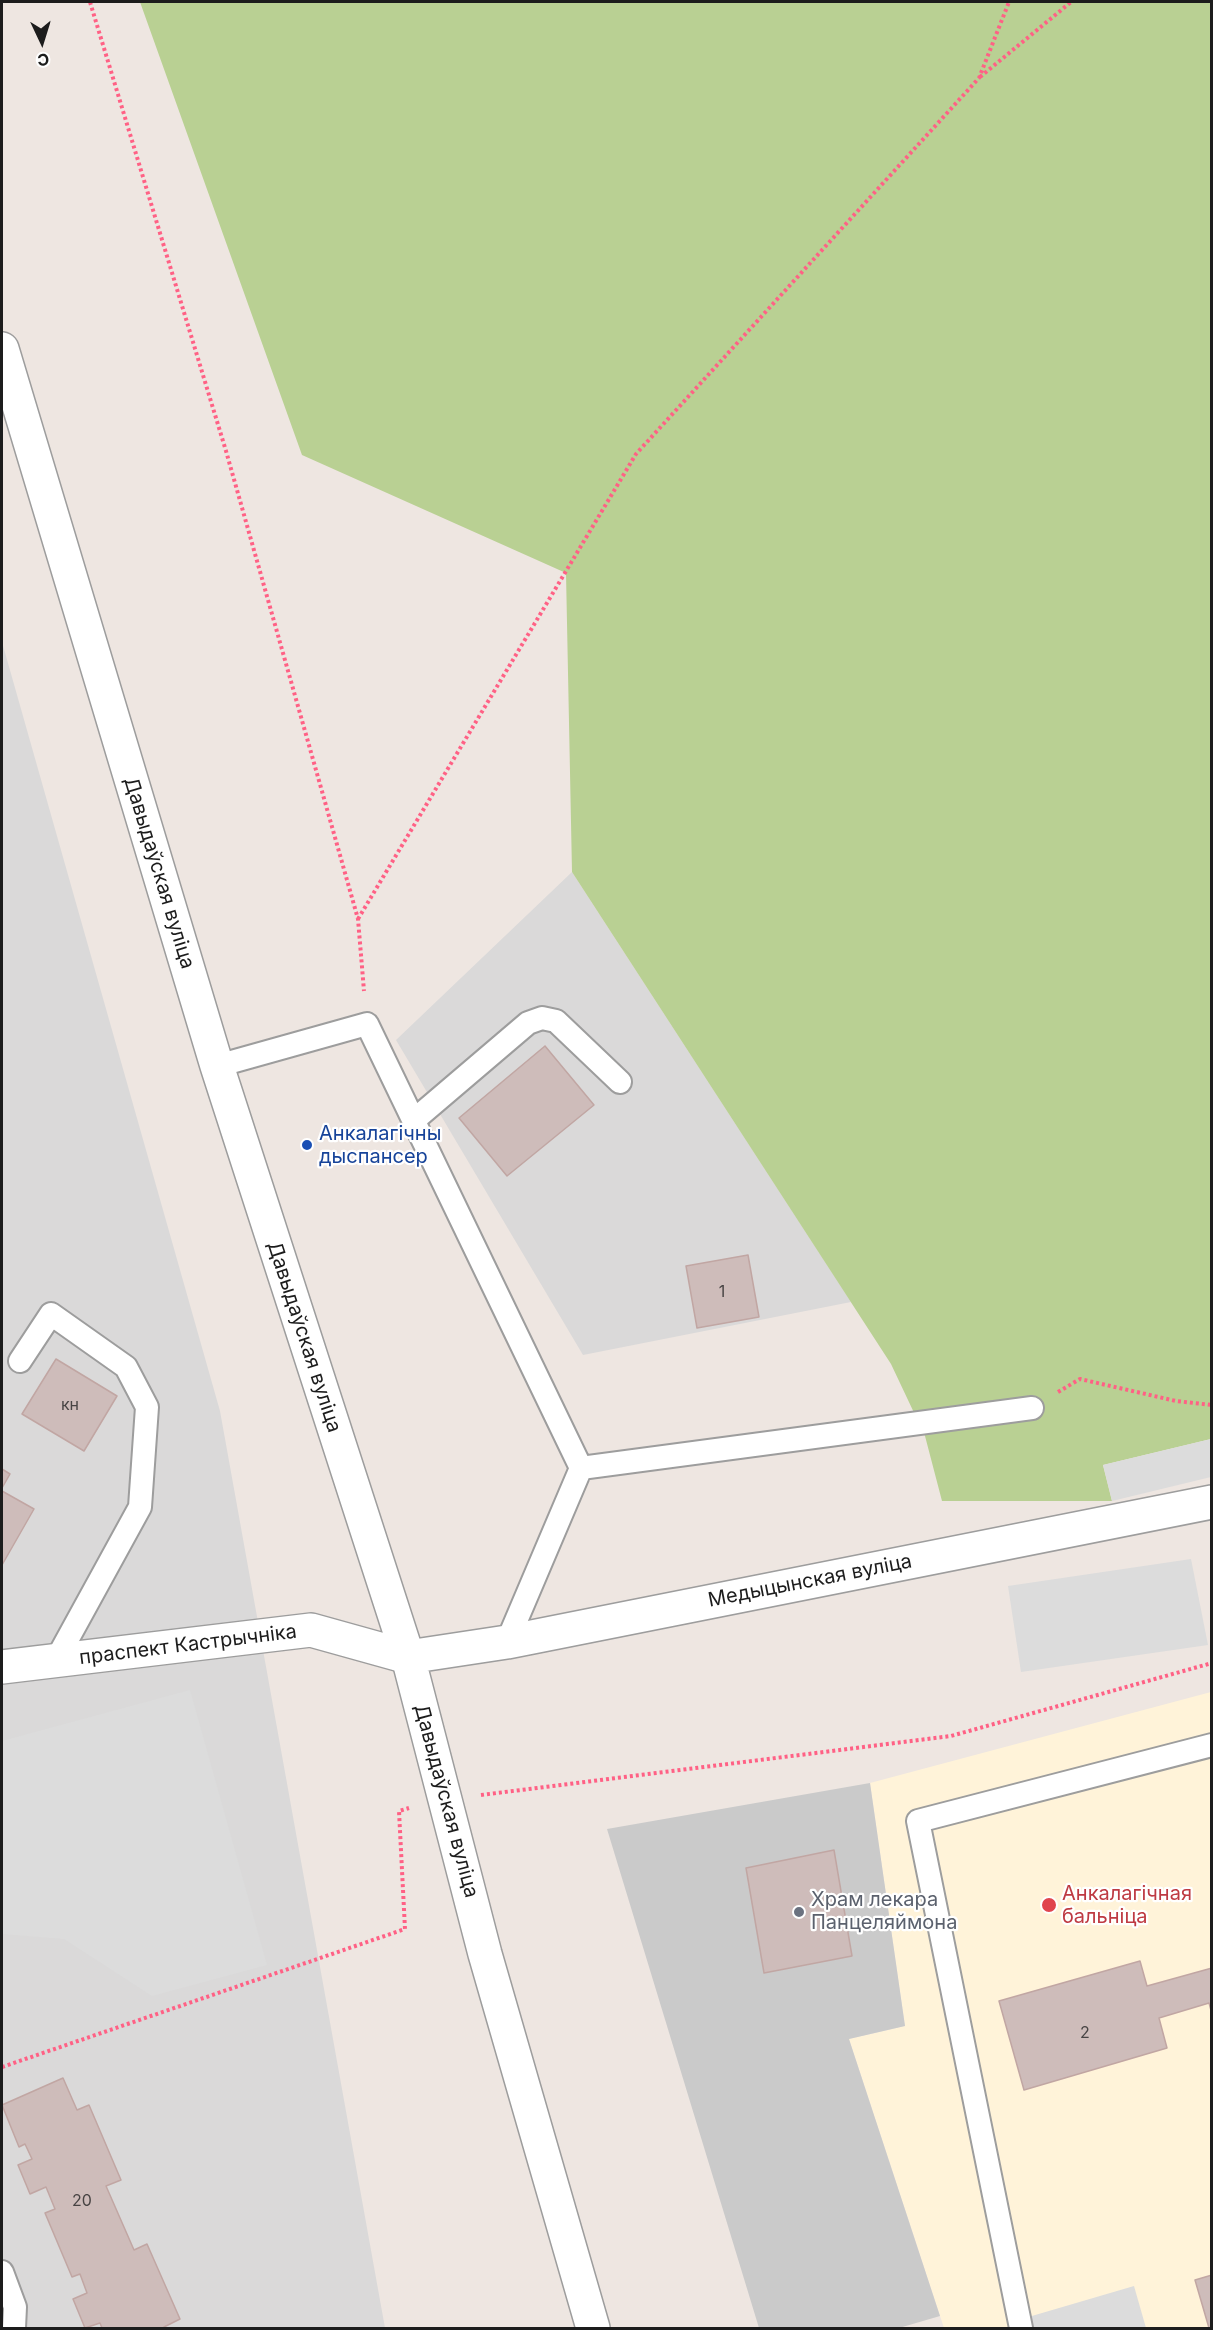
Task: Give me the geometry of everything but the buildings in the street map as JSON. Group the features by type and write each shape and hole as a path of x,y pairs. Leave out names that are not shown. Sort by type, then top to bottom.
{"street":[{"name":"Давыдаўская вуліца","path":"2,349 217,1066 408,1658 488,1966 593,2328"},
{"name":"Медыцынская вуліца","path":"408,1658 507,1642 1212,1502"},
{"name":"праспект Кастрычніка","path":"2,1667 311,1630 408,1658"}],"lane":[{"path":"413,1121 528,1023 543,1018 556,1021 620,1082"},
{"path":"217,1066 367,1024 581,1468 507,1642"},
{"path":"20,1361 51,1314 126,1367 147,1407 140,1507 55,1662"},
{"path":"581,1468 1032,1408"},
{"path":"1021,2328 918,1821 1212,1745"},
{"path":"2,2271 15,2307 14,2328"}],"path":[{"path":"90,2 226,451 358,919 367,1024"},
{"path":"979,78 1009,2"},
{"path":"358,919 636,454 979,78 1071,2"},
{"path":"1032,1408 1080,1378 1176,1401 1212,1405"},
{"path":"2,2067 405,1929 399,1810 446,1799 951,1736 1212,1663"}],"shaded area":[{"path":"2,642 220,1411 385,2328 2,2328"},
{"path":"572,872 851,1302 583,1355 396,1040"},
{"path":"1211,1439 1211,1477 1112,1501 1103,1465"},
{"path":"1191,1559 1208,1645 1021,1672 1008,1586"},
{"path":"190,1690 267,1965 152,1996 64,1939 2,1934 2,1741"},
{"name":"Анкалагічная бальніца","path":"1211,1692 1211,2328 944,2328 849,2039 905,2026 870,1783"},
{"path":"870,1783 905,2026 849,2039 940,2316 899,2328 759,2328 607,1829"},
{"path":"1134,2286 1146,2328 1028,2328 1025,2318"}],"green space":[{"path":"140,2 1211,2 1211,1439 1103,1465 1112,1501 942,1501 925,1436 891,1364 572,872 566,573 302,455"}],"place":[{"name":"Анкалагічны дыспансер","path":"307,1145"},
{"name":"Анкалагічная бальніца","path":"1049,1905"},
{"name":"Храм лекара Панцеляймона","path":"799,1912"}]}
